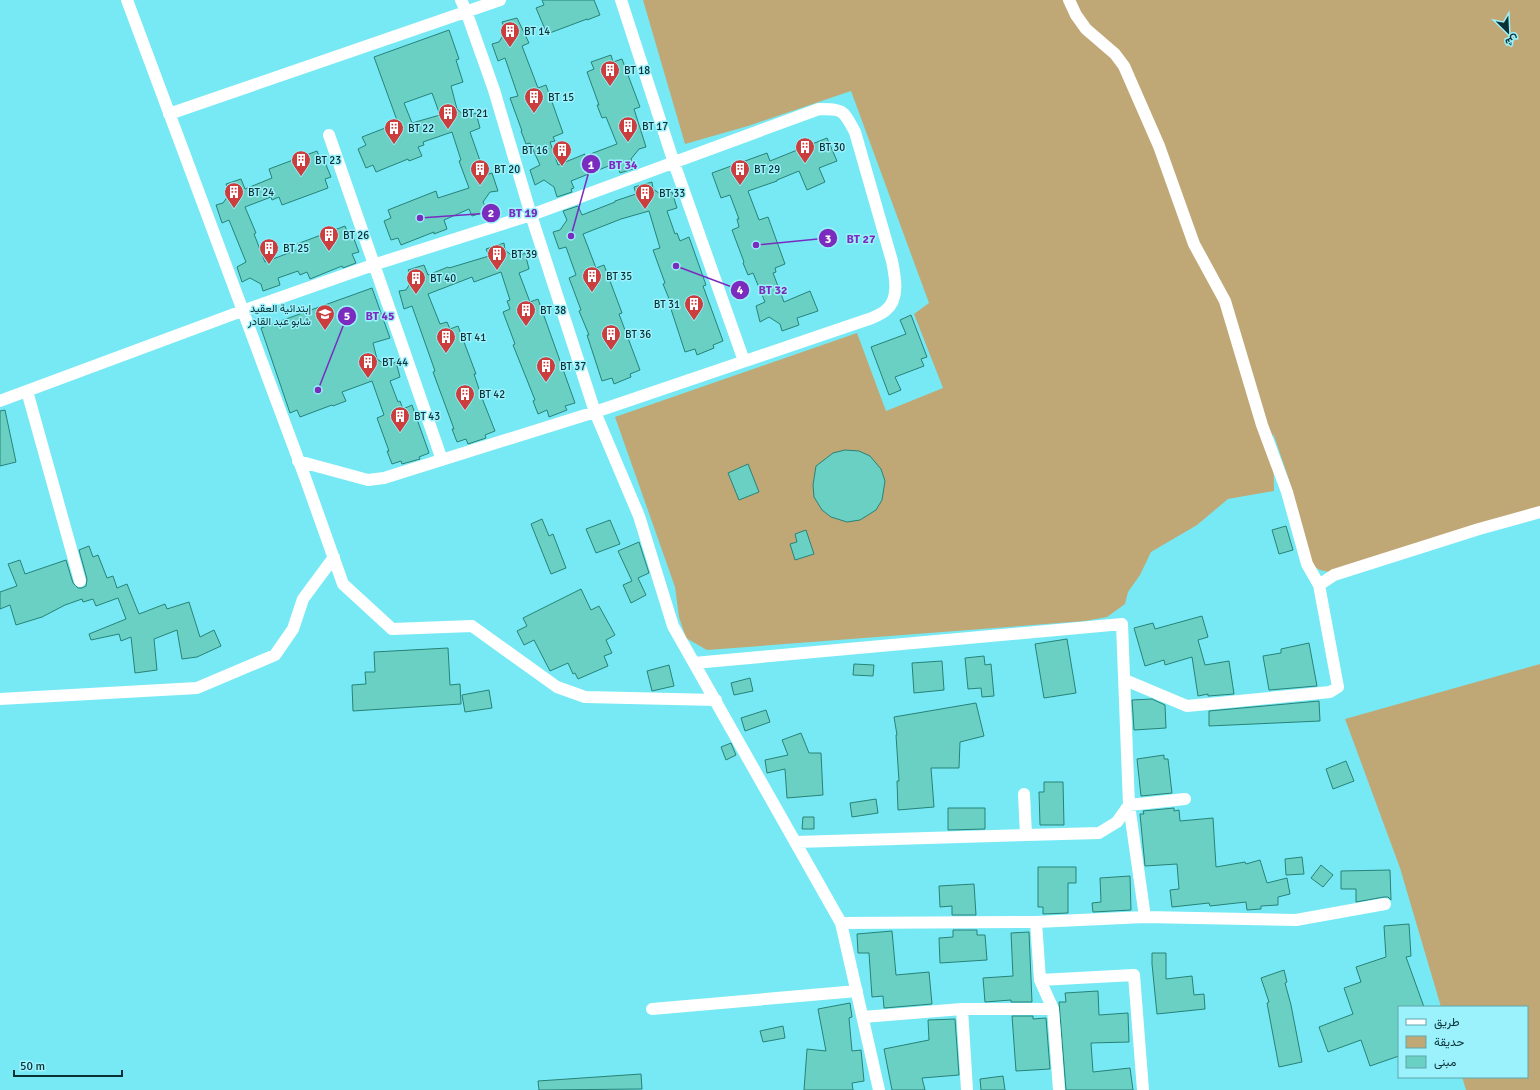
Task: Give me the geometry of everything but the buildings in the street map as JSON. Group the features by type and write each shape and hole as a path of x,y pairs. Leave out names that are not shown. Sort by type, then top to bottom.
{"street":[{"path":"127,0 306,480 343,584 392,629 472,626 557,687 585,697 716,700"},
{"path":"169,114 464,6 500,0"},
{"path":"621,0 674,163 744,361"},
{"path":"1069,0 1076,15 1086,29 1114,54 1124,66 1159,146 1194,244 1225,301 1262,425 1287,492 1307,564 1319,585 1338,687 1330,692 1187,706 1125,680"},
{"path":"464,6 494,90 531,215 595,412 639,516 673,626 841,922 879,1090"},
{"path":"0,401 242,310 373,265 531,215 818,109 837,109 846,116 856,132 896,280 894,297 887,310 872,318 595,412 384,478 368,480 298,461"},
{"path":"329,135 442,460"},
{"path":"26,391 80,581"},
{"path":"1319,585 1334,575 1479,529 1540,512"},
{"path":"0,699 197,688 275,655 293,628 303,599 334,556"},
{"path":"694,663 1122,624 1129,805 1145,917"},
{"path":"1024,794 1026,835"},
{"path":"796,842 1099,833 1116,822 1129,805 1186,800"},
{"path":"841,922 1036,922 1145,917 1296,920 1385,904"},
{"path":"1036,922 1040,980 1053,1009 1059,1090"},
{"path":"1040,980 1134,975 1143,1090"},
{"path":"652,1009 857,991"},
{"path":"863,1017 962,1009 1053,1009"},
{"path":"962,1009 967,1090"}],"green space":[{"path":"643,0 1540,0 1540,511 1329,572 1320,570 1311,565 1290,483 1273,433 1274,491 1228,499 1197,525 1151,552 1140,575 1128,592 1125,604 1107,617 1085,621 707,650 686,638 679,617 675,587 615,417 857,333 886,411 943,388 914,314 929,303 851,91 748,126 685,144"},
{"path":"1540,664 1540,1090 1466,1090 1462,1078 1528,1078 1528,1006 1441,1006 1400,868 1345,719"}],"place":[{"name":"BT 14","path":"510,48"},
{"name":"BT 18","path":"610,87"},
{"name":"BT 15","path":"534,114"},
{"name":"BT 21","path":"448,130"},
{"name":"BT 17","path":"628,143"},
{"name":"BT 22","path":"394,145"},
{"name":"BT 30","path":"805,164"},
{"name":"BT 16","path":"562,167"},
{"name":"BT 23","path":"301,177"},
{"name":"BT 20","path":"480,186"},
{"name":"BT 29","path":"740,186"},
{"name":"BT 24","path":"234,209"},
{"name":"BT 33","path":"645,210"},
{"name":"BT 19","path":"420,218"},
{"name":"BT 34","path":"571,236"},
{"name":"BT 27","path":"756,245"},
{"name":"BT 26","path":"329,252"},
{"name":"BT 25","path":"269,265"},
{"name":"BT 32","path":"676,266"},
{"name":"BT 39","path":"497,271"},
{"name":"BT 35","path":"592,293"},
{"name":"BT 40","path":"416,295"},
{"name":"BT 31","path":"694,321"},
{"name":"BT 38","path":"526,327"},
{"name":"إبتدائية العقيد شابو عبد القادر","path":"325,331"},
{"name":"BT 36","path":"611,351"},
{"name":"BT 41","path":"446,354"},
{"name":"BT 44","path":"368,379"},
{"name":"BT 37","path":"546,383"},
{"name":"BT 45","path":"318,390"},
{"name":"BT 42","path":"465,411"},
{"name":"BT 43","path":"400,433"}]}
